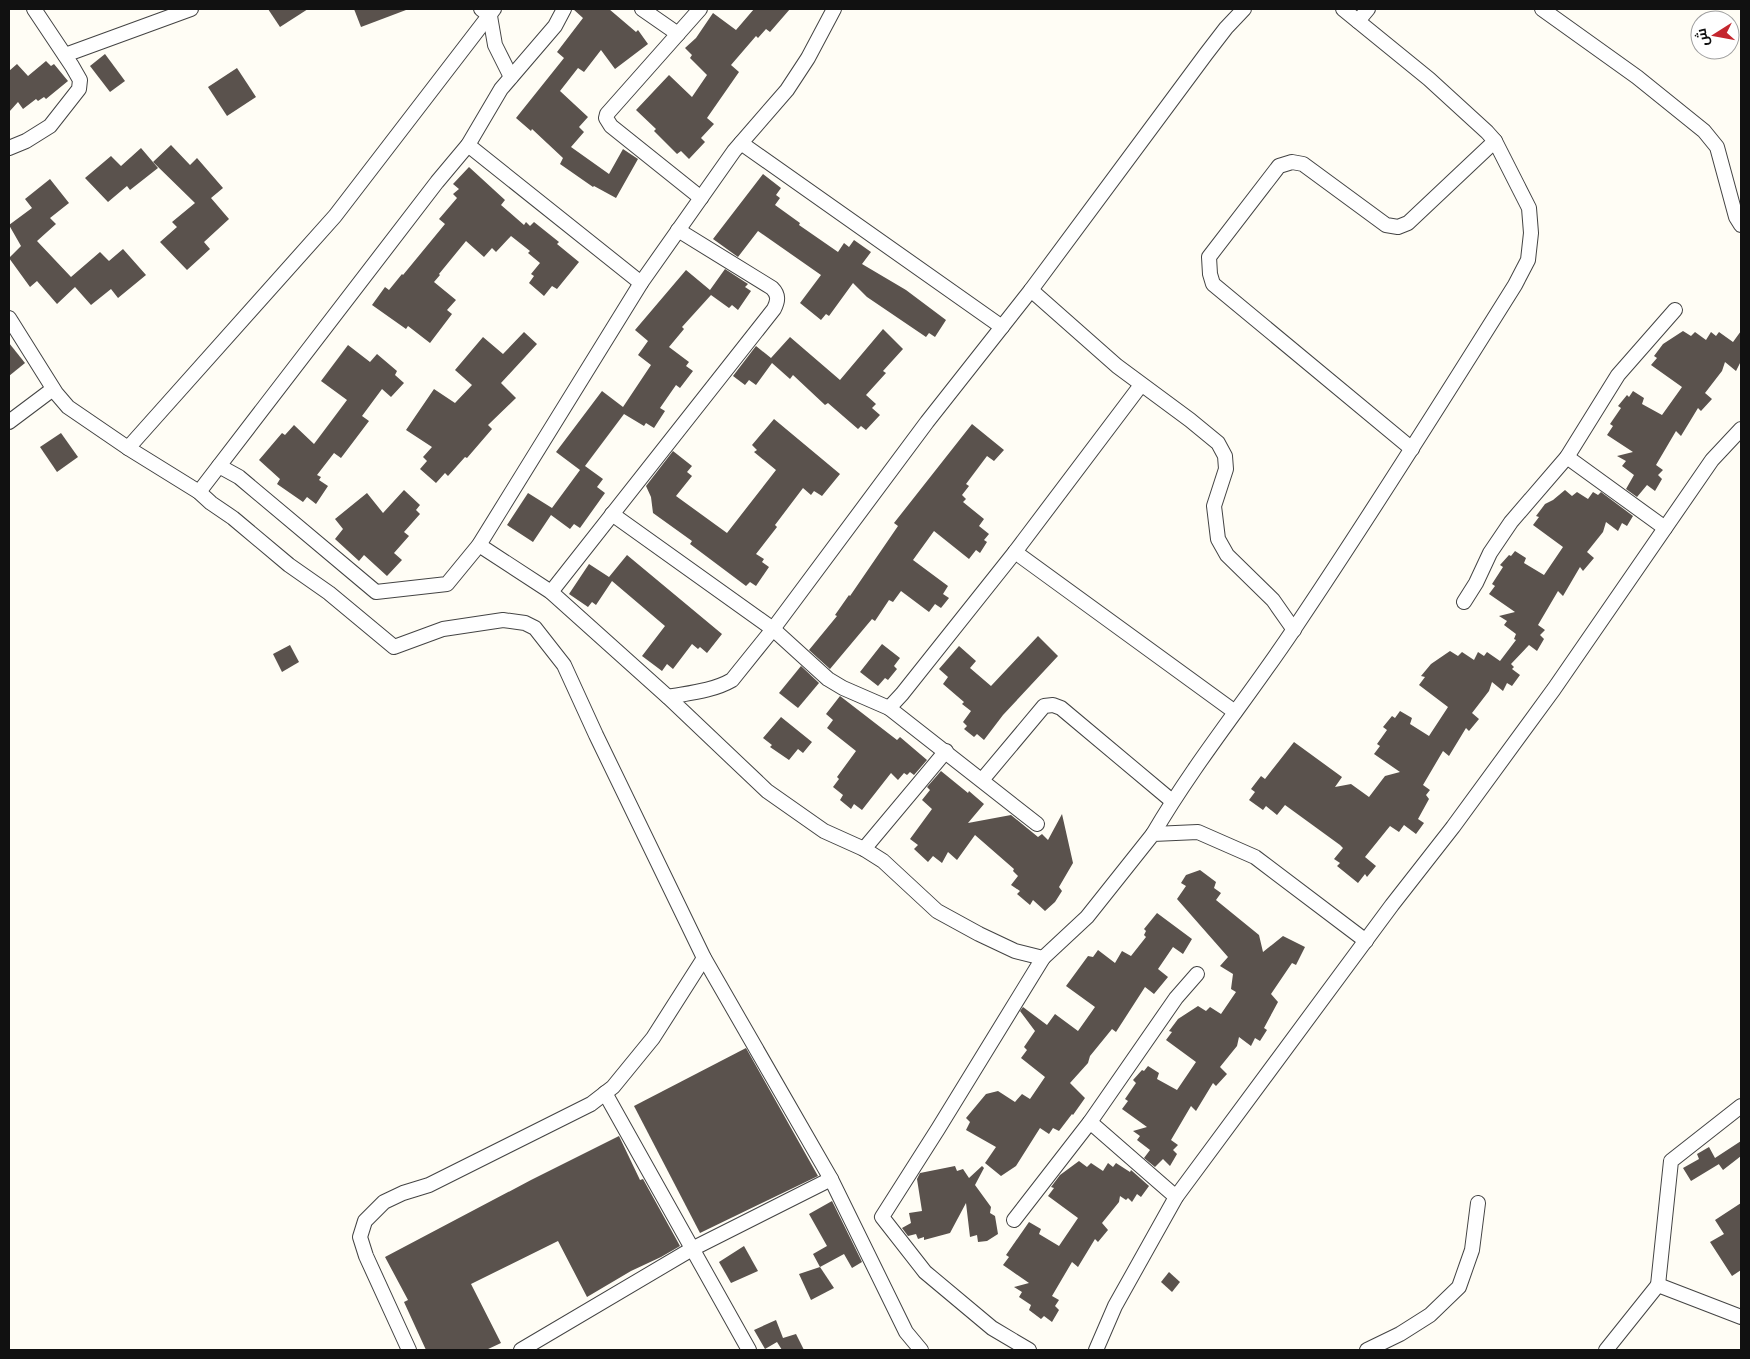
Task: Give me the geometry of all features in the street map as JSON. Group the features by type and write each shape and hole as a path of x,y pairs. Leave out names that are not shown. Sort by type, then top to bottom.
{"street":[{"path":"9,148 26,141 50,126 79,89 80,80 34,9"},
{"path":"65,55 190,9"},
{"path":"199,492 431,189 468,144 501,89 555,26 564,9"},
{"path":"642,9 678,34"},
{"path":"700,9 607,114 606,118 611,126 701,198"},
{"path":"219,466 239,477 376,592 446,584 479,545 640,284 741,143 787,90 808,58 834,9"},
{"path":"668,697 711,689 732,680 773,629 921,430 1031,290 1206,54 1244,9"},
{"path":"1029,1350 992,1328 925,1272 882,1217 1043,958 1087,916 1153,834 1172,801 1294,630 1412,449 1515,285 1528,260 1531,233 1529,208 1495,141 1429,79 1344,9"},
{"path":"1358,21 1368,9"},
{"path":"1542,9 1637,77 1704,131 1717,147 1736,217 1741,225"},
{"path":"488,11 496,45 511,78"},
{"path":"128,448 334,216 488,11"},
{"path":"1412,449 1213,284 1210,274 1210,257 1278,166 1292,162 1303,164 1386,224 1398,227 1408,223 1495,141"},
{"path":"741,143 1002,327"},
{"path":"468,144 640,284"},
{"path":"550,592 774,309 778,301 776,293 772,288 678,230"},
{"path":"1031,290 1088,342 1218,443 1224,456 1226,469 1214,506 1218,539 1228,555 1273,600 1294,630"},
{"path":"1464,602 1476,583 1490,553 1511,522 1567,456 1618,375 1675,310"},
{"path":"9,318 53,388 68,407 128,448 199,492 289,565 342,603 394,647 443,629 503,620 525,623 535,628 564,665 704,958 831,1179 906,1332 921,1350"},
{"path":"889,708 1015,552 1141,384"},
{"path":"9,422 53,388"},
{"path":"1096,1350 1115,1306 1176,1198 1554,689 1712,460 1741,428"},
{"path":"1567,456 1665,528"},
{"path":"612,514 773,629 828,679 843,688 889,708 1037,824"},
{"path":"479,545 550,592 668,697 766,791 824,831 864,849 883,861 938,911 1015,952 1043,958"},
{"path":"1015,552 1235,712"},
{"path":"982,780 1044,706 1053,705 1060,708 1172,801"},
{"path":"864,849 946,751"},
{"path":"1153,834 1198,832 1255,857 1366,941"},
{"path":"409,1350 366,1256 360,1237 365,1221 384,1202 403,1193 429,1185 592,1104 613,1087 653,1038 704,958"},
{"path":"1014,1220 1090,1122 1176,998 1197,974"},
{"path":"605,1093 749,1350"},
{"path":"1606,1350 1658,1285 1671,1162 1741,1106"},
{"path":"1090,1122 1176,1198"},
{"path":"521,1350 692,1249 831,1179"},
{"path":"1367,1350 1400,1334 1430,1315 1459,1287 1472,1250 1478,1204"},
{"path":"1658,1285 1741,1317"}],"building":[{"path":"268,9 308,9 280,27"},
{"path":"354,9 406,9 406,10 361,27"},
{"path":"573,9 609,9 636,32 638,30 648,44 615,69 601,50 584,72 578,68 560,91 588,117 579,127 584,132 571,147 609,174 623,149 638,159 616,198 593,187 560,164 563,158 532,129 531,131 516,118 564,58 557,52 583,18"},
{"path":"754,9 790,9 770,32 766,29 758,38 756,36 731,65 739,72 707,118 714,124 701,138 705,142 689,159 681,151 677,154 654,131 656,129 636,110 669,75 692,97 707,75 690,58 692,55 685,48 696,38 713,13 736,30"},
{"path":"105,54 125,81 110,92 90,66"},
{"path":"46,61 51,66 54,64 68,81 46,99 44,97 38,101 36,99 23,109 18,102 9,112 9,71 17,64 28,76"},
{"path":"237,68 256,97 227,116 208,87"},
{"path":"171,145 190,165 197,158 223,188 211,198 229,219 204,242 210,249 187,270 160,242 177,227 172,222 195,203 153,162"},
{"path":"141,148 158,168 130,190 127,186 108,202 85,178 111,156 121,166"},
{"path":"469,167 505,200 501,205 524,225 526,222 530,226 534,222 559,242 557,244 579,262 557,289 552,286 544,296 529,283 534,276 531,274 540,263 528,253 530,251 511,236 496,252 492,248 484,257 466,241 434,282 456,300 447,310 452,314 430,343 408,326 406,329 372,305 385,287 389,290 403,275 445,224 439,219 457,198 453,194 459,189 453,184"},
{"path":"763,174 781,188 776,195 780,198 775,205 800,223 799,225 838,252 844,243 849,247 854,240 871,252 862,264 906,290 946,320 935,337 929,333 926,337 867,297 853,283 829,316 826,314 821,320 800,303 821,275 758,231 738,257 713,239"},
{"path":"50,179 69,203 50,218 56,224 37,241 71,277 100,252 109,261 123,249 146,275 118,298 111,289 91,305 75,287 57,304 37,281 30,287 9,258 21,246 9,225 32,208 25,199"},
{"path":"725,269 748,284 745,287 751,291 738,310 732,305 729,308 711,295 682,327 684,329 669,347 689,362 686,366 693,371 680,388 676,385 660,408 665,411 654,428 646,423 644,426 624,414 585,466 603,479 597,487 605,493 580,528 574,524 570,529 551,515 533,542 507,525 528,493 552,508 580,470 556,452 602,391 623,407 651,365 638,355 648,341 635,330 686,270 710,290"},
{"path":"883,329 903,349 883,371 886,373 866,395 876,404 872,408 880,415 866,430 861,426 858,429 828,403 825,405 793,375 790,379 772,363 756,385 749,380 745,385 733,376 756,346 771,358 790,337 840,380"},
{"path":"1683,331 1691,336 1695,332 1706,340 1711,332 1716,336 1719,332 1733,342 1741,331 1741,361 1736,371 1725,362 1722,371 1705,393 1712,399 1701,411 1698,408 1681,436 1676,431 1656,465 1663,470 1658,475 1662,479 1655,491 1647,485 1637,497 1626,489 1634,475 1622,466 1626,461 1617,456 1633,452 1607,435 1613,426 1610,424 1621,408 1618,406 1633,391 1644,398 1642,404 1662,415 1682,387 1651,365 1657,358 1654,356 1663,344"},
{"path":"524,332 537,344 501,383 516,398 488,425 492,429 467,458 465,457 448,476 445,473 436,483 420,469 427,461 423,457 432,447 406,430 434,389 455,403 472,385 455,370 483,337 503,354"},
{"path":"9,343 25,363 9,376"},
{"path":"348,345 370,362 377,354 397,371 395,375 404,383 391,397 382,389 362,416 369,421 341,458 334,453 317,475 321,477 319,480 328,486 316,504 307,497 303,502 277,484 280,479 259,460 282,433 285,435 294,425 314,444 347,400 321,381"},
{"path":"774,419 840,474 822,496 814,491 811,495 803,488 756,554 764,559 762,562 769,567 756,586 750,582 746,586 690,544 692,541 653,513 651,497 646,486 673,451 692,466 687,472 692,476 676,496 727,533 776,470 754,452 757,450 752,445"},
{"path":"972,424 1004,450 994,461 987,456 966,484 969,486 962,495 966,499 963,502 984,519 979,526 989,534 984,540 987,542 980,553 976,550 969,559 934,531 913,560 948,586 943,594 949,598 941,608 935,604 929,612 901,591 893,602 889,600 875,621 872,619 830,669 809,650 837,616 835,615 898,526 894,523"},
{"path":"61,433 78,457 57,472 40,447"},
{"path":"404,490 420,505 416,510 420,514 404,532 409,536 394,553 402,560 387,576 364,555 359,561 335,539 343,529 335,519 367,493 383,513"},
{"path":"1565,490 1572,496 1577,492 1588,499 1593,492 1598,495 1601,492 1633,516 1627,526 1622,523 1618,531 1606,522 1603,532 1587,552 1594,558 1583,571 1580,567 1563,596 1558,591 1538,625 1545,630 1540,635 1544,639 1537,651 1529,645 1511,664 1514,667 1512,669 1520,675 1512,686 1507,683 1503,691 1492,682 1489,691 1472,713 1479,719 1469,731 1466,728 1449,756 1443,751 1423,785 1430,790 1426,795 1429,799 1418,819 1424,823 1416,834 1404,825 1399,832 1390,826 1365,857 1376,866 1367,877 1365,874 1358,883 1337,866 1340,863 1334,859 1343,848 1340,845 1285,805 1277,815 1266,806 1263,810 1249,800 1255,792 1251,789 1261,776 1265,779 1294,742 1342,777 1335,787 1351,784 1369,797 1385,776 1400,772 1374,754 1380,746 1377,744 1387,730 1383,727 1392,716 1395,718 1400,711 1412,718 1410,724 1429,736 1448,707 1419,685 1425,677 1421,676 1431,664 1450,651 1458,656 1462,652 1474,660 1478,652 1484,656 1487,652 1500,661 1516,640 1514,639 1516,634 1504,625 1507,621 1499,616 1515,612 1489,594 1495,586 1492,584 1503,567 1500,565 1515,551 1526,558 1524,563 1544,575 1563,547 1533,525 1539,517 1536,516 1545,504"},
{"path":"627,555 722,634 707,653 700,647 698,649 692,644 673,669 667,664 662,671 642,656 665,626 612,581 596,605 592,602 588,607 569,594 589,564 609,577"},
{"path":"1038,636 1058,656 1003,715 984,740 977,734 974,737 964,729 967,726 963,722 971,711 962,704 964,702 943,684 948,677 939,669 959,646 976,661 970,668 991,686"},
{"path":"882,644 900,658 894,666 897,669 888,680 885,678 878,686 860,672"},
{"path":"290,645 299,662 282,672 273,654"},
{"path":"801,666 819,683 798,708 779,693"},
{"path":"840,696 897,740 900,737 927,760 914,775 910,772 907,775 904,773 898,780 891,773 862,810 854,804 851,809 840,800 843,795 833,787 839,779 837,777 856,751 827,728 833,720 826,714"},
{"path":"781,717 812,742 803,753 798,749 789,760 770,747 772,745 763,738"},
{"path":"941,771 984,804 968,823 1011,815 1038,837 1042,834 1048,840 1062,814 1073,863 1059,887 1062,891 1055,902 1045,911 1033,900 1030,905 1017,894 1020,891 1011,885 1018,876 1013,871 1014,869 975,835 957,860 948,852 942,863 933,856 928,862 914,849 918,845 910,839 932,809 922,800 930,790 927,787"},
{"path":"1200,870 1216,882 1214,888 1221,893 1216,900 1259,935 1263,952 1283,936 1305,947 1296,965 1292,963 1271,994 1278,1002 1264,1028 1267,1030 1260,1041 1255,1038 1251,1046 1239,1037 1237,1046 1220,1067 1227,1074 1216,1086 1213,1083 1196,1111 1191,1106 1171,1140 1178,1145 1173,1150 1177,1154 1170,1166 1163,1159 1155,1167 1144,1158 1150,1150 1137,1140 1140,1136 1133,1131 1147,1127 1122,1109 1128,1101 1125,1099 1136,1083 1133,1080 1148,1066 1159,1073 1157,1079 1177,1090 1196,1062 1166,1040 1172,1032 1169,1031 1178,1019 1198,1006 1206,1011 1210,1007 1221,1014 1236,992 1231,989 1233,974 1220,966 1228,957 1177,899 1186,886 1181,883 1186,875"},
{"path":"1157,913 1192,939 1183,954 1173,947 1158,969 1168,977 1154,994 1145,987 1116,1032 1112,1029 1090,1056 1088,1063 1070,1083 1085,1098 1073,1115 1059,1131 1053,1128 1049,1134 1040,1128 1016,1166 1001,1176 985,1163 996,1147 966,1130 970,1122 966,1118 986,1094 998,1091 1015,1102 1022,1094 1030,1099 1045,1077 1021,1058 1027,1050 1024,1047 1035,1031 1020,1011 1023,1007 1047,1025 1055,1014 1078,1031 1095,1007 1066,986 1088,956 1093,957 1098,950 1115,963 1122,951 1131,956 1146,937 1144,929"},
{"path":"746,1048 818,1176 700,1233 634,1106"},
{"path":"619,1136 640,1180 643,1179 680,1246 631,1271 587,1297 558,1241 471,1284 501,1343 486,1350 426,1350 404,1302 408,1300 385,1257"},
{"path":"1741,1141 1741,1156 1723,1170 1719,1164 1691,1181 1683,1168 1699,1159 1697,1154 1709,1147 1715,1158"},
{"path":"1079,1161 1087,1167 1091,1163 1103,1171 1108,1163 1113,1167 1116,1163 1130,1172 1131,1170 1149,1186 1141,1197 1137,1194 1132,1202 1128,1198 1126,1200 1120,1196 1119,1202 1102,1223 1108,1230 1098,1242 1095,1239 1078,1267 1072,1262 1052,1296 1059,1300 1055,1306 1059,1310 1052,1322 1044,1316 1041,1319 1029,1310 1031,1305 1019,1297 1022,1292 1014,1287 1029,1283 1003,1265 1009,1257 1006,1255 1029,1222 1041,1229 1039,1234 1059,1246 1078,1218 1048,1196 1054,1188 1051,1187 1060,1175"},
{"path":"955,1166 957,1171 963,1169 969,1178 982,1166 984,1168 975,1185 991,1207 990,1213 995,1216 998,1234 987,1241 978,1242 977,1235 970,1237 966,1203 950,1233 924,1240 924,1237 918,1239 916,1234 908,1236 902,1228 911,1223 909,1213 922,1211 917,1179 920,1173"},
{"path":"832,1201 862,1262 852,1268 844,1254 820,1267 813,1254 827,1246 809,1214"},
{"path":"1741,1203 1741,1270 1732,1276 1710,1242 1724,1234 1715,1220"},
{"path":"744,1246 758,1271 731,1283 719,1262"},
{"path":"820,1267 834,1288 811,1300 799,1274"},
{"path":"1169,1272 1180,1282 1172,1292 1161,1282"},
{"path":"776,1320 783,1338 796,1334 804,1350 782,1350 777,1342 765,1349 754,1330"}]}
